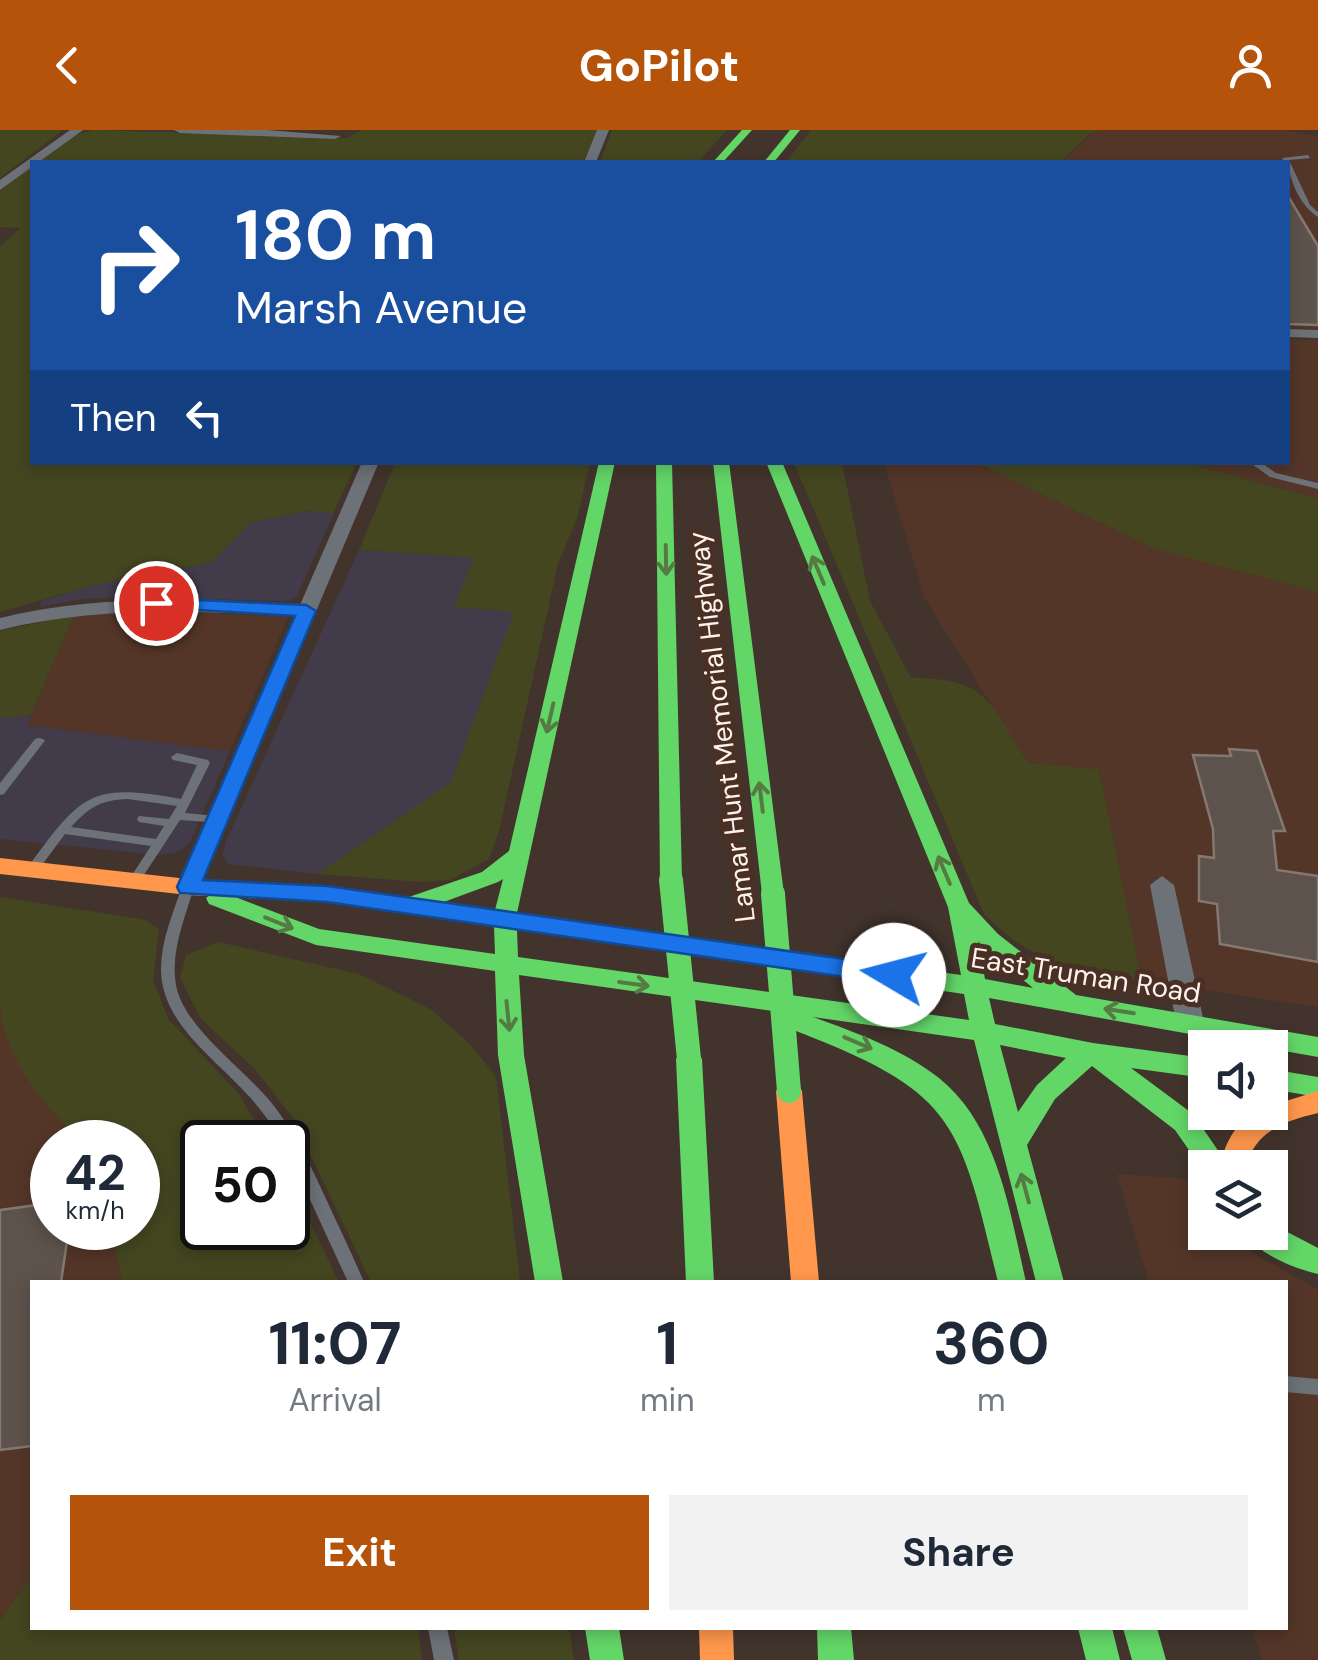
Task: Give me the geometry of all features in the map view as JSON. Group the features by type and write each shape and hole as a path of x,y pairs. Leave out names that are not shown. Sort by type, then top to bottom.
{"main road":[{"path":"720,160 747,130"},
{"path":"771,160 794,130"},
{"path":"549,1280 512,1054 502,967 505,918 606,465"},
{"name":"Lamar Hunt Memorial Highway","path":"664,465 671,880 689,1059 700,1280"},
{"name":"Lamar Hunt Memorial Highway","path":"721,465 773,894 805,1280"},
{"path":"775,465 959,907 972,986 1049,1280"},
{"path":"408,906 490,877 519,855"},
{"name":"East Truman Road","path":"0,866 188,887 327,894 505,918 972,986 1318,1047"},
{"name":"East Truman Road","path":"188,887 316,937 502,967 984,1032 1188,1066"},
{"path":"959,907 990,940 1069,1003"},
{"path":"733,998 868,1047 902,1063 937,1091 968,1125 983,1162 1012,1280"},
{"path":"1190,1022 1318,1036"},
{"path":"1014,1145 1040,1090 1066,1066 1093,1053 1184,1122 1204,1150"},
{"path":"1288,1082 1318,1087"},
{"path":"1234,1150 1271,1113 1318,1102"},
{"path":"1288,1249 1302,1258 1318,1260"},
{"path":"602,1630 607,1660"},
{"path":"716,1630 717,1660"},
{"path":"834,1630 836,1660"},
{"path":"1096,1630 1103,1660"},
{"path":"1141,1630 1149,1660"}],"street":[{"path":"36,160 78,130"},
{"path":"180,130 335,136"},
{"path":"591,160 603,130"},
{"path":"0,186 30,164"},
{"path":"1290,333 1318,334"},
{"path":"188,887 370,465"},
{"path":"0,624 86,606 156,603 306,611"},
{"path":"1162,885 1190,1022"}],"lane":[{"path":"1286,160 1290,156 1308,157"},
{"path":"1290,169 1307,206 1318,214"},
{"path":"1258,465 1274,475 1318,486"},
{"path":"0,792 40,740"},
{"path":"134,881 178,814 204,763 177,758"},
{"path":"32,870 77,810 104,795 117,794 178,814 217,820"},
{"path":"77,810 96,812"},
{"path":"144,819 178,814"},
{"path":"62,830 158,843"},
{"path":"188,887 166,964 173,998 184,1019 232,1065 274,1116 355,1280"},
{"path":"1288,1384 1318,1387"},
{"path":"438,1630 444,1660"}],"shaded area":[{"path":"1097,130 1283,130 1318,136 1318,329 1290,328 1290,160 1063,160"},
{"path":"1290,339 1318,340 1318,499 1194,465 1290,465"},
{"path":"885,465 981,465 1155,549 1318,589 1318,1007 1142,981 1099,769 1028,763 925,599"},
{"path":"307,511 334,513 297,596 288,601 126,597 81,599 40,607 41,601 93,585 212,562 252,522"},
{"path":"359,550 475,558 515,612 452,782 318,874 229,864 222,856 226,841"},
{"path":"164,611 288,617 230,751 27,725 74,615"},
{"path":"31,715 27,725 230,751 189,844 178,852 158,855 0,839 0,718"},
{"path":"0,1011 61,1120 30,1120 30,1250 115,1250 122,1280 30,1280 30,1578 0,1621"},
{"path":"1117,1174 1188,1179 1188,1250 1250,1250 1318,1289 1318,1660 1262,1660 1253,1630 1288,1630 1288,1280 1148,1280"}],"green space":[{"path":"0,130 63,130 0,178"},
{"path":"94,130 347,138 361,130 598,130 584,160 41,160 77,134"},
{"path":"612,130 727,130 700,160 601,160"},
{"path":"811,130 1100,130 1089,135 1063,160 788,160"},
{"path":"30,168 30,465 356,465 333,513 307,511 252,522 212,562 93,585 0,612 0,247 20,228 0,227 0,191"},
{"path":"394,465 590,465 577,518 558,564 499,831 489,859 450,880 421,882 318,874 451,782 514,612 454,607 474,558 359,550"},
{"path":"795,465 842,465 870,601 911,678 937,679 972,689 995,710 1028,763 1099,769 1142,981 1075,968 1039,955 984,914"},
{"path":"981,465 1194,465 1318,499 1318,592 1155,549"},
{"path":"74,615 31,715 0,718 0,631"},
{"path":"0,897 146,920 159,929 153,980 169,1020 239,1094 254,1120 180,1120 180,1250 310,1250 310,1222 338,1280 122,1280 115,1250 160,1250 160,1120 60,1120 18,1062 3,1025"},
{"path":"218,942 359,974 430,1009 471,1045 496,1077 520,1280 370,1280 310,1154 310,1120 294,1120 254,1068 201,1019 180,978 186,955"},
{"path":"30,1578 30,1630 418,1630 422,1660 0,1660 0,1621"},
{"path":"454,1630 569,1630 574,1660 459,1660"}],"building":[{"path":"1290,199 1318,246 1318,325 1290,324"},
{"path":"1229,749 1257,751 1285,831 1273,831 1277,870 1318,876 1318,962 1220,944 1217,904 1199,901 1199,856 1214,858 1213,829 1193,755 1231,756"},
{"path":"30,1206 30,1250 66,1250 61,1280 30,1280 30,1446 0,1450 0,1210"}],"traffic: fast":[{"path":"720,160 747,130"},
{"path":"771,160 795,130"},
{"path":"549,1280 511,1055 505,918 606,465"},
{"path":"664,465 671,880"},
{"path":"721,465 773,894"},
{"path":"775,465 959,907 984,1032"},
{"path":"408,906 490,877 519,855"},
{"path":"671,880 689,1059"},
{"path":"773,894 789,1091"},
{"path":"217,898 316,937 984,1032 1188,1066"},
{"path":"408,906 972,986 1318,1047"},
{"path":"959,907 990,940 1069,1003"},
{"path":"800,1022 899,1064 932,1086 956,1112 973,1142 987,1180 1012,1280"},
{"path":"984,1032 1049,1280"},
{"path":"1014,1145 1046,1092 1066,1071 1093,1053 1184,1122 1204,1150"},
{"path":"689,1059 700,1280"},
{"path":"1288,1082 1318,1087"},
{"path":"1288,1249 1318,1261"},
{"path":"602,1630 607,1660"},
{"path":"834,1630 836,1660"},
{"path":"1096,1630 1103,1660"},
{"path":"1141,1630 1149,1660"}],"traffic: slow":[{"path":"0,866 188,887 327,894 408,906"},
{"path":"789,1091 805,1280"},
{"path":"1237,1150 1242,1140 1262,1122 1318,1102"},
{"path":"716,1630 717,1660"}],"route":[{"path":"156,603 306,611 188,887 327,894 894,975"}]}
